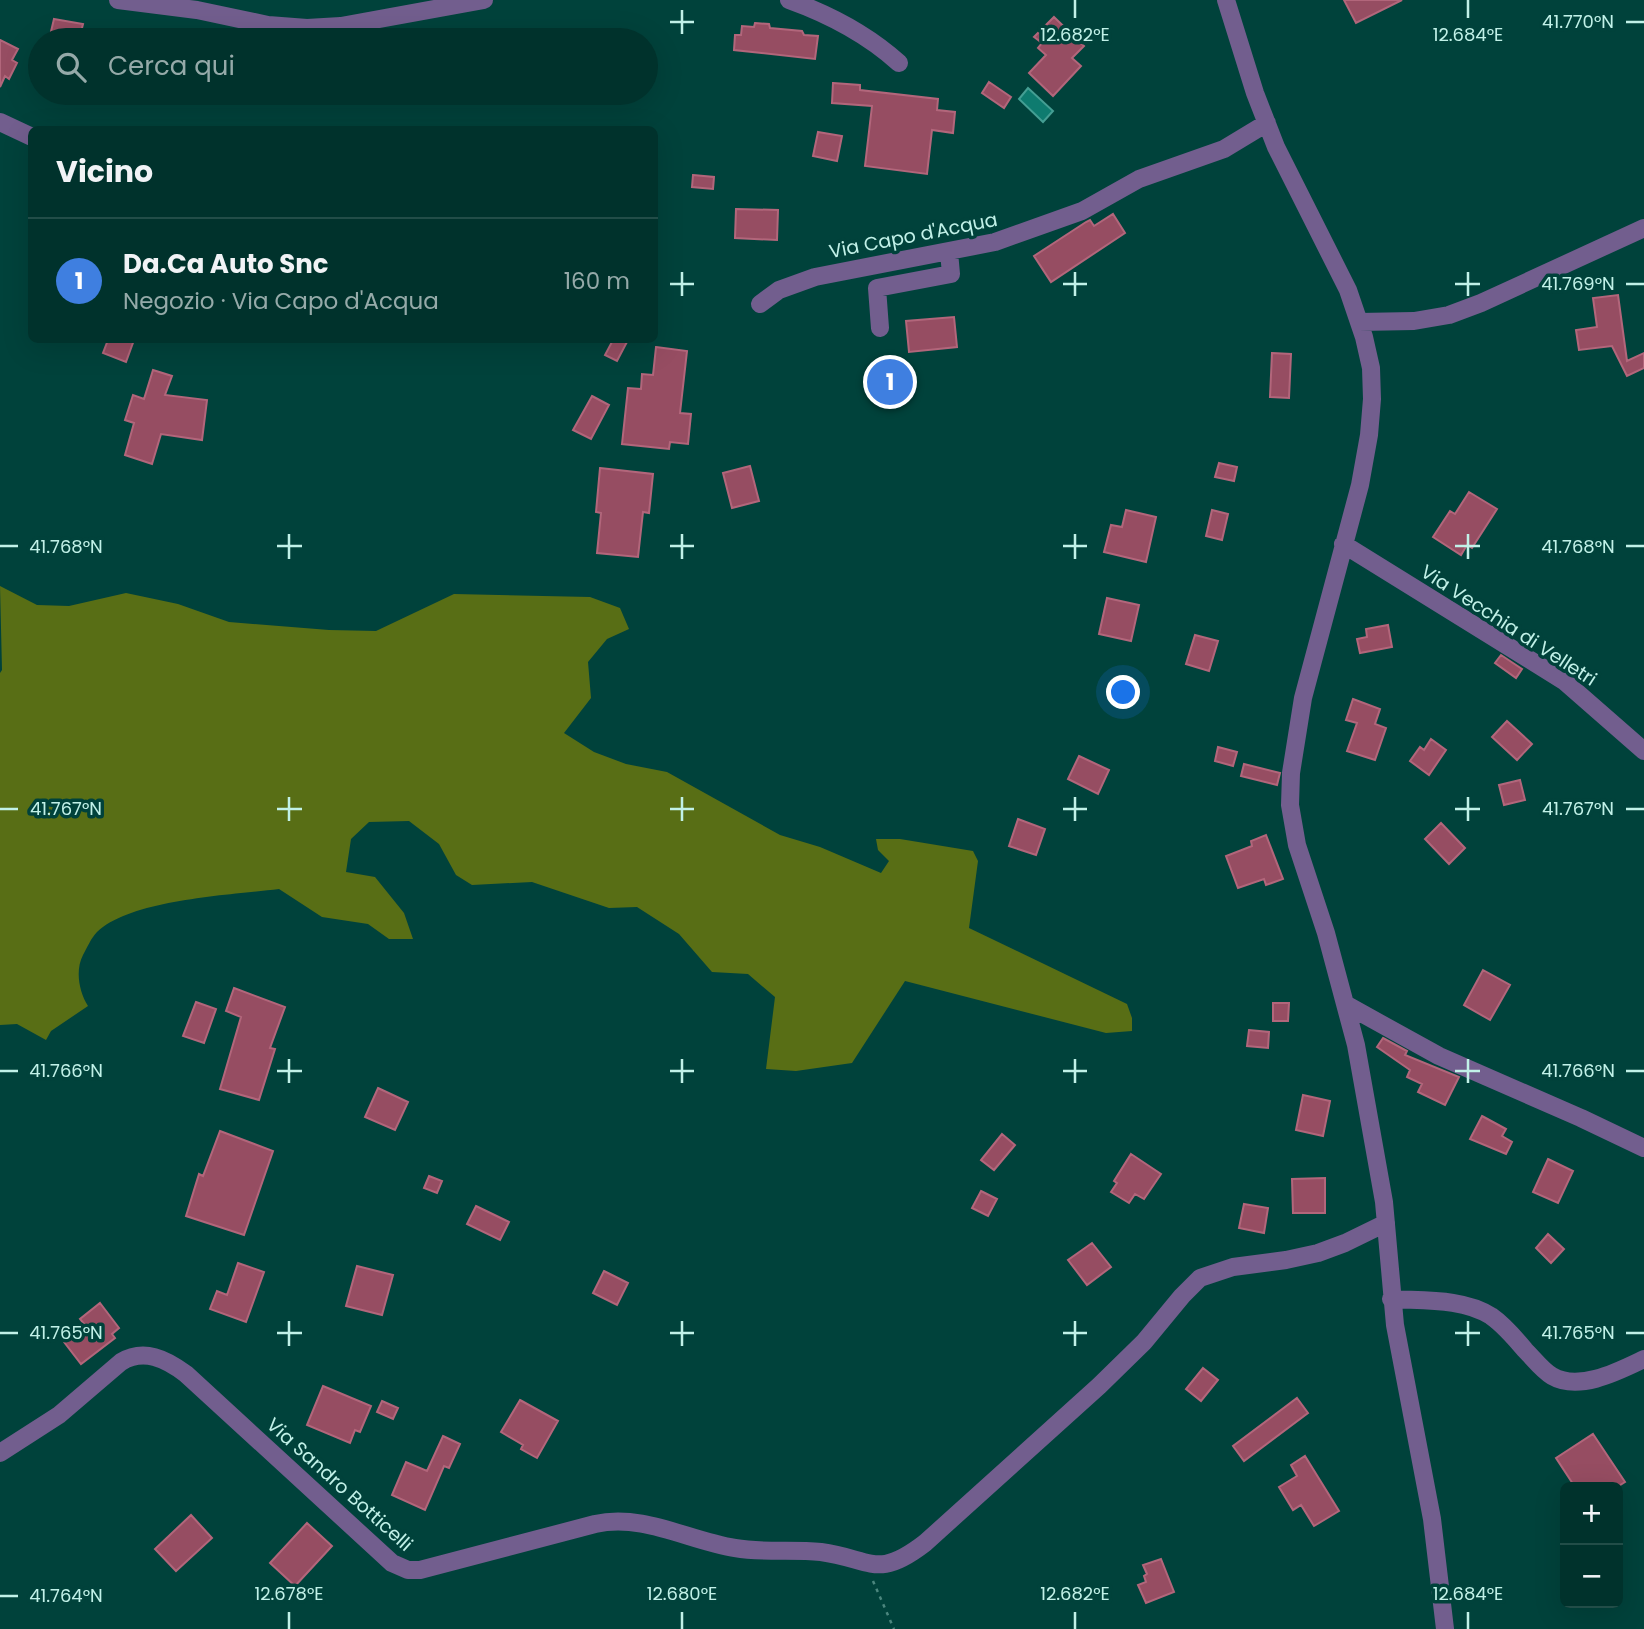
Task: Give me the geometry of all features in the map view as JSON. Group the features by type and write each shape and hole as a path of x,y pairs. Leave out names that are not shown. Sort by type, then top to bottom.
{"street":[{"path":"118,0 189,9 268,25 307,28 341,26 484,0"},
{"path":"789,0 821,13 882,47 899,63"},
{"path":"1226,0 1255,93 1297,193 1340,274 1359,323 1371,368 1371,412 1360,485 1301,705 1291,773 1290,805 1293,833 1326,933 1356,1045 1386,1223 1391,1299 1432,1519 1445,1629"},
{"path":"0,122 28,135"},
{"name":"Via Capo d'Acqua","path":"760,304 779,290 822,275 995,242 1083,212 1139,179 1224,149 1267,122"},
{"path":"1359,323 1405,322 1449,315 1644,228"},
{"path":"880,328 877,288 951,274 949,252"},
{"name":"Via Vecchia di Velletri","path":"1343,544 1570,685 1644,751"},
{"path":"1345,1004 1438,1056 1644,1148"},
{"path":"866,1564 887,1564 911,1553 930,1539 1099,1386 1144,1342 1200,1278 1233,1267 1311,1255 1345,1243 1386,1223"},
{"path":"1391,1299 1454,1303 1484,1312 1501,1324 1542,1368 1558,1379 1593,1379 1644,1359"},
{"name":"Via Sandro Botticelli","path":"0,1452 33,1434 59,1415 121,1362 132,1356 150,1355 169,1362 186,1374 392,1563 408,1570 420,1570 595,1524 617,1521 642,1523 732,1548 817,1552 866,1564"}],"path":[{"path":"866,1564 894,1629"}],"shaded area":[{"path":"1028,88 1053,111 1043,122 1019,99"},
{"path":"0,586 37,605 69,606 126,593 178,604 229,622 329,630 376,631 454,594 590,597 620,608 629,629 607,639 588,662 591,698 564,733 594,752 626,764 667,772 780,835 820,847 881,873 889,861 878,850 876,839 900,839 973,851 978,861 969,928 1127,1004 1132,1018 1132,1031 1106,1033 905,981 852,1063 796,1071 766,1069 775,997 748,974 712,972 679,934 637,907 609,908 532,882 472,885 456,875 439,844 409,821 369,822 351,839 346,872 375,877 404,913 413,939 389,939 368,924 322,917 279,889 158,905 113,921 95,934 79,967 80,988 88,1006 51,1031 46,1040 17,1024 0,1025"}],"building":[{"path":"1344,0 1402,0 1356,23"},
{"path":"1054,17 1084,46 1072,58 1081,66 1053,96 1029,73 1046,55 1038,48 1042,43 1034,37"},
{"path":"54,19 83,24 82,28 52,28"},
{"path":"755,23 818,36 815,59 734,50 735,35 741,35 742,26 754,27"},
{"path":"0,40 18,49 12,60 17,63 9,79 5,76 0,87"},
{"path":"989,82 1011,97 1004,108 982,93"},
{"path":"833,83 860,85 860,90 938,99 937,110 955,112 953,133 932,130 927,174 865,166 872,106 832,103"},
{"path":"818,132 842,136 837,161 813,156"},
{"path":"693,175 714,177 713,189 692,187"},
{"path":"736,209 778,210 777,240 735,238"},
{"path":"1113,214 1125,233 1051,282 1034,256 1086,222 1090,220 1094,226"},
{"path":"1618,295 1627,361 1644,353 1644,368 1627,376 1612,346 1579,350 1576,330 1597,327 1593,298"},
{"path":"954,317 957,347 909,352 906,321"},
{"path":"107,343 133,343 126,362 103,353"},
{"path":"611,343 626,343 617,361 605,355"},
{"path":"656,347 687,351 680,413 691,414 688,444 670,442 669,449 622,444 628,388 641,389 642,374 653,375"},
{"path":"1272,353 1291,354 1289,398 1270,397"},
{"path":"153,370 172,376 165,395 207,400 202,440 161,434 152,464 125,455 134,423 125,420 133,395 144,399"},
{"path":"592,396 609,405 591,439 573,430"},
{"path":"1219,463 1237,467 1234,481 1215,477"},
{"path":"750,466 759,501 732,508 723,473"},
{"path":"600,468 653,474 649,513 643,512 638,557 597,553 601,513 596,512"},
{"path":"1469,492 1497,509 1472,548 1467,545 1461,555 1433,537 1450,511 1455,514"},
{"path":"1126,510 1156,517 1146,562 1104,552 1111,525 1122,527"},
{"path":"1212,510 1228,514 1222,540 1206,536"},
{"path":"1107,598 1139,605 1131,641 1099,634"},
{"path":"1388,625 1392,647 1360,653 1357,639 1367,637 1366,629"},
{"path":"1195,635 1218,641 1209,671 1186,664"},
{"path":"1501,655 1522,669 1516,678 1495,663"},
{"path":"1353,699 1380,709 1375,724 1386,728 1375,760 1347,751 1357,723 1346,720"},
{"path":"1507,721 1532,744 1517,760 1492,737"},
{"path":"1431,739 1446,750 1429,775 1410,761 1420,747 1424,750"},
{"path":"1218,747 1237,752 1233,766 1215,761"},
{"path":"1079,756 1109,770 1098,794 1068,779"},
{"path":"1244,764 1280,773 1277,785 1241,776"},
{"path":"1520,780 1525,800 1504,805 1499,785"},
{"path":"1018,819 1045,829 1036,855 1009,846"},
{"path":"1441,823 1465,848 1449,864 1425,839"},
{"path":"1266,835 1283,879 1266,885 1264,879 1238,888 1226,856 1252,846 1251,841"},
{"path":"1483,970 1510,985 1490,1020 1464,1005"},
{"path":"234,988 285,1007 270,1048 275,1049 259,1100 220,1089 241,1017 226,1011"},
{"path":"196,1002 216,1009 204,1043 183,1036"},
{"path":"1273,1003 1289,1003 1288,1021 1273,1021"},
{"path":"1249,1030 1269,1032 1268,1048 1247,1046"},
{"path":"1383,1038 1407,1051 1405,1055 1459,1077 1445,1105 1418,1092 1422,1084 1407,1077 1410,1070 1377,1047"},
{"path":"378,1088 408,1102 395,1130 365,1117"},
{"path":"1303,1095 1330,1101 1323,1136 1296,1130"},
{"path":"1482,1116 1506,1129 1502,1136 1512,1142 1506,1154 1470,1139"},
{"path":"220,1131 273,1151 244,1235 186,1216 199,1174 203,1176"},
{"path":"1002,1134 1015,1145 994,1170 981,1160"},
{"path":"1131,1154 1161,1174 1144,1199 1135,1194 1129,1203 1111,1192 1117,1183 1114,1181"},
{"path":"1548,1159 1573,1171 1558,1203 1533,1192"},
{"path":"429,1176 442,1181 437,1193 424,1188"},
{"path":"1325,1178 1325,1213 1293,1213 1292,1179"},
{"path":"981,1191 997,1199 988,1216 972,1208"},
{"path":"1244,1204 1268,1208 1264,1233 1239,1228"},
{"path":"476,1206 509,1222 500,1240 467,1224"},
{"path":"1548,1234 1564,1249 1551,1263 1536,1248"},
{"path":"1092,1243 1111,1267 1087,1285 1068,1260"},
{"path":"238,1263 264,1272 246,1322 210,1309 217,1291 227,1295"},
{"path":"357,1266 393,1275 382,1315 346,1306"},
{"path":"604,1271 628,1283 617,1305 593,1293"},
{"path":"100,1303 119,1328 112,1334 115,1338 81,1364 64,1342 85,1325 80,1319"},
{"path":"1203,1368 1218,1380 1201,1401 1186,1389"},
{"path":"323,1386 371,1406 360,1432 355,1430 350,1443 307,1425"},
{"path":"1297,1398 1308,1413 1244,1461 1233,1446"},
{"path":"520,1400 558,1421 537,1458 521,1449 523,1445 501,1432"},
{"path":"382,1401 398,1408 393,1419 377,1412"},
{"path":"1593,1434 1625,1482 1572,1482 1556,1458"},
{"path":"443,1436 460,1444 449,1468 444,1466 425,1510 392,1495 406,1462 427,1471"},
{"path":"1305,1456 1339,1511 1314,1526 1301,1505 1293,1510 1279,1487 1297,1476 1291,1465"},
{"path":"191,1515 212,1538 176,1571 155,1549"},
{"path":"307,1523 332,1546 295,1586 270,1563"},
{"path":"1161,1559 1174,1592 1146,1603 1138,1585 1146,1582 1144,1576 1147,1574 1143,1565"}],"place":[{"name":"Da.Ca Auto Snc","path":"890,382"}]}
